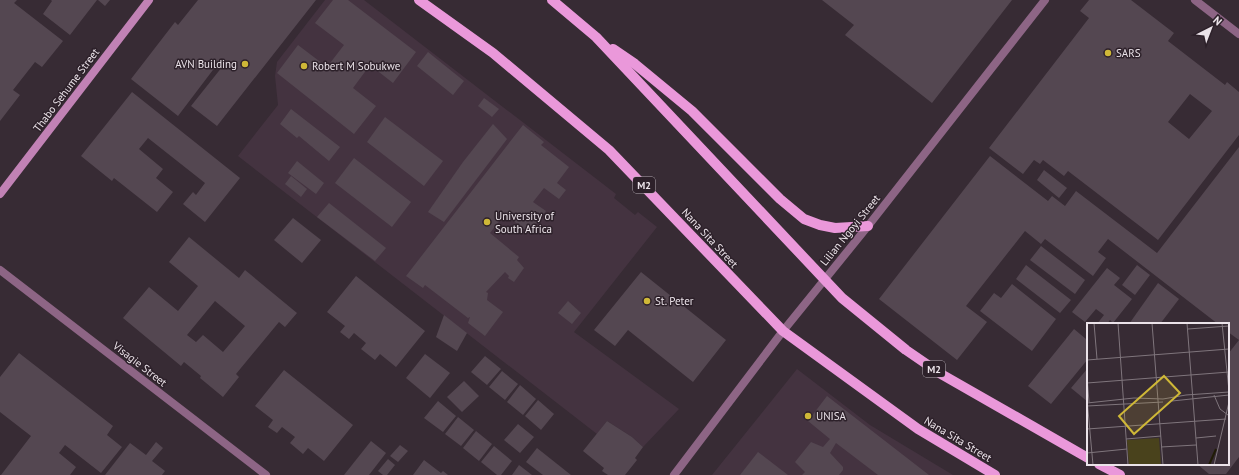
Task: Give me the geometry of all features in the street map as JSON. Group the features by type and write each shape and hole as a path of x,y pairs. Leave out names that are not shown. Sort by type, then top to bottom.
{"main road":[{"name":"Thabo Sehume Street","path":"0,194 149,0"},
{"name":"Nana Sita Street","path":"419,0 492,53 609,150 783,330 918,430 995,475"},
{"name":"M2","path":"552,0 596,37 842,298 900,345 941,374 1087,457"},
{"path":"596,37 635,64 692,111 780,198 804,219 820,225 835,228 868,226"},
{"path":"1101,465 1120,475"}],"street":[{"name":"Lilian Ngoyi Street","path":"674,475 783,330 868,226 1045,0"},
{"path":"1194,0 1239,34"},
{"name":"Visagie Street","path":"0,270 266,475"}],"shaded area":[{"name":"University of South Africa","path":"325,0 364,0 616,194 614,198 635,215 638,212 657,227 574,332 679,409 643,447 632,437 607,421 597,434 238,156 278,105 275,76 277,62"},
{"name":"UNISA","path":"797,369 870,425 953,475 712,475"}],"building":[{"path":"0,0 17,0 14,3 63,41 42,67 35,62 13,90 20,95 0,121"},
{"path":"51,0 97,0 70,35 43,14 52,1"},
{"path":"98,0 110,0 105,6"},
{"name":"AVN Building","path":"198,0 316,0 217,126 191,106 226,62 222,58 178,116 131,79 175,22 178,25"},
{"name":"Robert M Sobukwe","path":"333,0 348,0 416,52 393,83 370,65 353,88 376,106 354,134 277,73 298,45 327,67 344,45 315,23"},
{"path":"822,0 1012,0 932,103 845,35 854,25"},
{"path":"1089,0 1131,0 1174,33 1168,41 1225,85 1227,82 1239,92 1239,135 1158,240 1068,171 1064,176 1043,160 1040,164 1034,160 1023,174 989,148 1089,18 1080,11","holes":["1190,94 1212,111 1189,139 1168,122"]},
{"path":"428,52 464,81 453,95 417,66"},
{"path":"132,92 240,178 205,222 183,204 193,192 196,195 205,183 148,138 139,149 163,169 156,178 173,192 157,212 114,178 112,181 81,156"},
{"path":"484,98 499,109 492,117 478,106"},
{"path":"291,109 340,147 329,161 299,136 297,138 280,124"},
{"path":"385,117 443,161 424,186 367,142"},
{"path":"493,124 507,139 444,222 428,212 463,162"},
{"path":"523,125 544,142 541,145 569,167 557,183 566,190 559,199 544,188 533,202 546,211 529,233 505,214 490,233 519,257 517,260 524,268 514,282 508,278 509,276 505,272 486,292 488,293 487,300 503,312 485,336 468,323 470,317 468,318 425,285 423,288 406,276"},
{"path":"1239,147 1239,340 1229,333 1229,323 1217,323 1108,239 1098,252 1106,258 1093,276 1045,239 1041,244 1025,231 966,306 987,322 957,360 879,299 990,156 1048,201 1052,196 1065,206 1076,191 1157,253"},
{"path":"354,158 411,202 392,227 335,183"},
{"path":"297,161 324,183 316,194 288,173"},
{"path":"1044,170 1067,188 1059,198 1037,180"},
{"path":"291,176 307,189 301,197 285,184"},
{"path":"329,203 386,248 375,261 317,217"},
{"path":"293,218 321,240 302,263 274,240"},
{"path":"189,237 239,278 245,270 297,313 285,327 279,322 236,374 239,377 223,397 200,378 201,376 184,362 181,366 123,318 149,287 178,311 198,286 169,262","holes":["215,301 245,326 223,352 203,335 196,342 187,335"]},
{"path":"1041,246 1085,280 1075,294 1030,260"},
{"path":"1026,265 1071,300 1060,313 1016,279"},
{"path":"1137,265 1150,275 1135,295 1122,285"},
{"path":"1107,268 1120,278 1114,285 1132,299 1113,323 1110,320 1108,323 1098,323 1104,315 1096,309 1085,322 1072,312"},
{"name":"St. Peter","path":"641,272 726,340 693,382 628,330 615,346 594,330"},
{"path":"356,276 425,331 396,367 380,354 375,360 361,349 366,343 354,333 349,339 340,332 345,326 327,312"},
{"path":"1158,283 1179,299 1161,323 1130,323"},
{"path":"1012,284 1056,319 1032,351 980,311 994,293 1001,298"},
{"path":"568,301 581,313 572,324 558,313"},
{"path":"444,315 467,333 457,351 436,337"},
{"path":"1074,329 1086,339 1087,338 1087,360 1051,404 1028,386"},
{"path":"1239,340 1239,457 1226,474 1209,474 1198,465 1229,465 1229,353"},
{"path":"19,353 113,426 107,435 122,447 101,473 65,445 59,453 76,467 70,475 1,475 31,436 0,412 0,377"},
{"path":"425,354 450,373 430,398 406,378"},
{"path":"485,356 501,369 487,385 471,372"},
{"path":"1087,369 1087,401 1071,388"},
{"path":"284,370 353,425 324,461 308,448 303,454 290,443 295,437 282,427 277,433 268,427 273,420 255,406"},
{"path":"502,371 518,384 505,400 489,387"},
{"path":"464,381 479,396 462,412 447,397"},
{"path":"520,385 536,399 523,415 507,402"},
{"name":"UNISA","path":"827,396 929,475 878,475 836,443 830,453 843,467 843,470 839,475 802,475 805,472 795,462 811,442 823,447 830,439 808,421"},
{"path":"538,400 554,414 541,430 525,416"},
{"path":"438,401 456,416 443,432 424,418"},
{"path":"458,417 474,430 461,446 445,434"},
{"path":"607,421 632,437 643,447 635,458 637,460 625,475 608,475 602,471 604,468 583,451"},
{"path":"518,424 534,437 520,453 504,440"},
{"path":"476,431 492,444 479,461 463,448"},
{"path":"371,441 386,453 369,475 344,475"},
{"path":"156,442 163,448 152,461 165,471 162,475 105,475 130,443 146,455"},
{"path":"400,445 408,451 398,462 390,456"},
{"path":"494,446 512,461 501,475 497,475 481,462"},
{"path":"537,448 571,475 543,475 526,462"},
{"path":"758,452 788,475 740,475"},
{"path":"388,459 395,465 387,475 383,475 378,471"},
{"path":"424,460 441,473 443,471 448,475 413,475"},
{"path":"519,465 532,475 512,475"}],"place":[{"name":"SARS","path":"1108,53"},
{"name":"AVN Building","path":"245,64"},
{"name":"Robert M Sobukwe","path":"304,66"},
{"name":"University of South Africa","path":"487,222"},
{"name":"St. Peter","path":"647,301"},
{"name":"UNISA","path":"808,416"}]}
